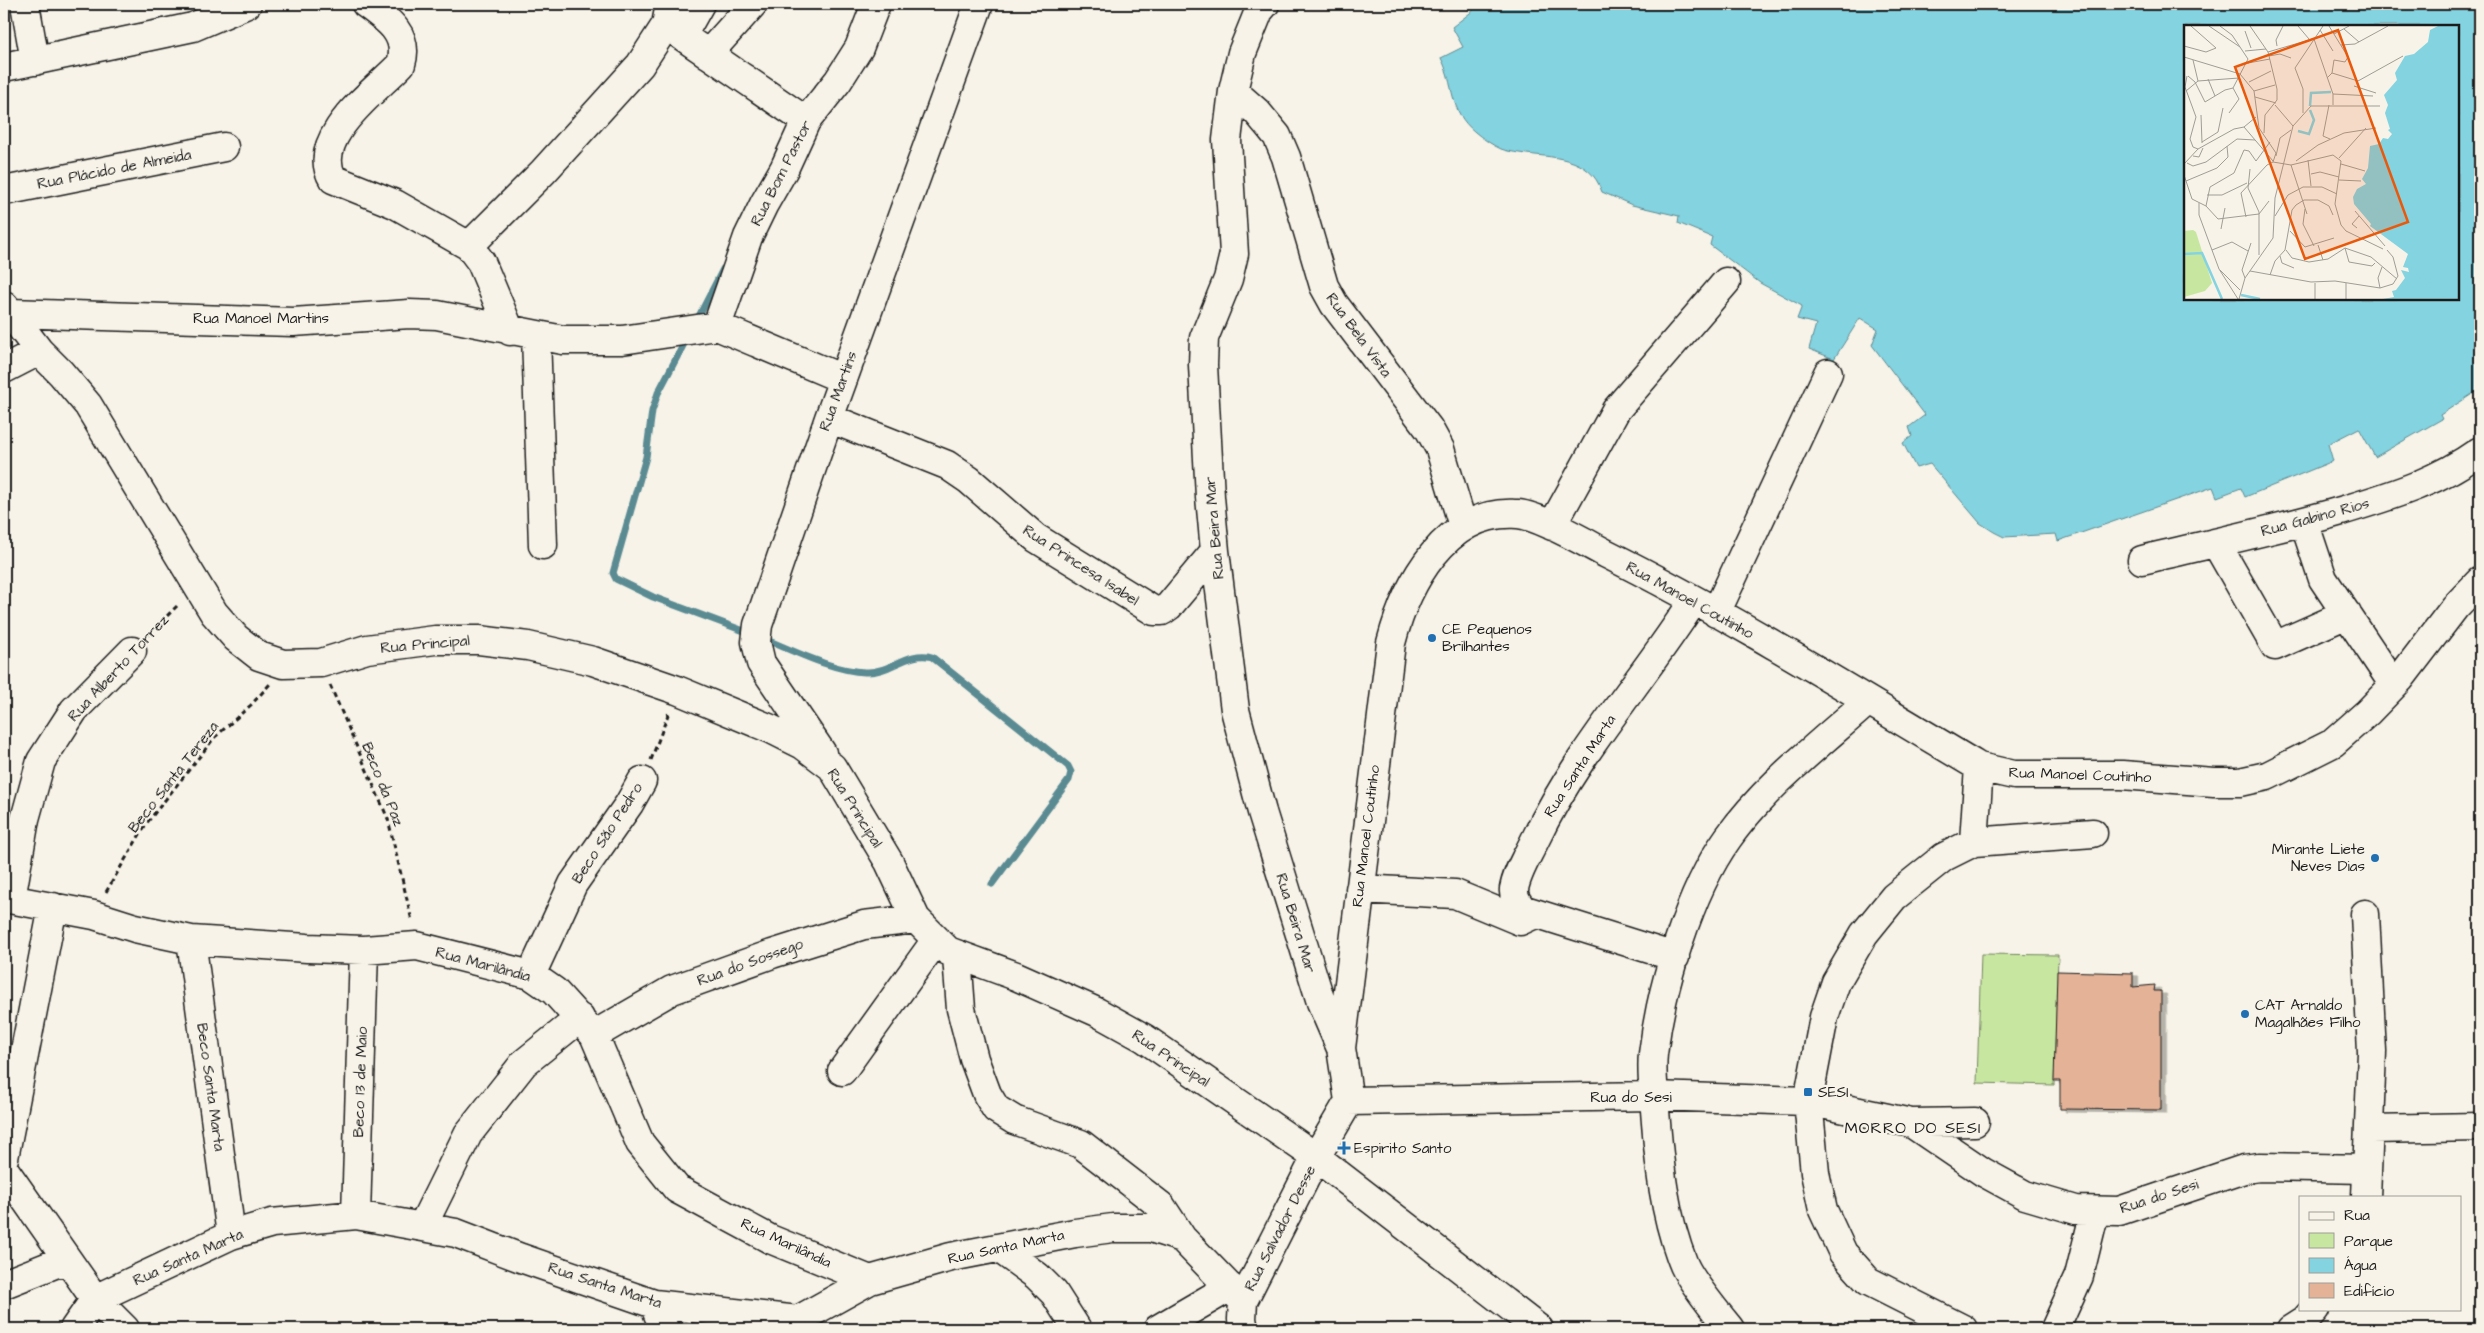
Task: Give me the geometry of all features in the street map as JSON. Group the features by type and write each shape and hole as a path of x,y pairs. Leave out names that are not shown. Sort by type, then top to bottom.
{"street":[{"path":"25,4 35,61"},
{"path":"4,68 197,15 247,4"},
{"path":"366,4 386,18 400,34 404,54 401,64 388,78 350,112 336,134 328,155 328,171 333,179 395,204 469,246 482,262 523,333 543,545"},
{"path":"469,246 543,172 595,115 640,65 673,22 700,4"},
{"path":"708,54 752,4"},
{"name":"Rua Bom Pastor","path":"717,326 748,237 806,121 838,81 859,48 876,4"},
{"name":"Rua Martins","path":"832,767 761,663 756,642 762,608 828,418 979,4"},
{"name":"Rua Beira Mar","path":"1265,4 1259,11 1242,53 1233,91 1227,140 1234,254 1228,279 1204,338 1203,365 1215,551 1236,710 1267,831 1321,1002 1341,1048"},
{"path":"673,22 708,54 806,121"},
{"name":"Rua Bela Vista","path":"1233,91 1257,112 1277,136 1286,157 1324,286 1334,304 1437,442 1450,478 1463,526"},
{"name":"Rua Plácido de Almeida","path":"4,191 224,147"},
{"path":"1552,526 1616,410 1726,282"},
{"name":"Rua Manoel Martins","path":"7,309 293,322 409,314 437,315 523,333"},
{"name":"Rua Principal","path":"7,309 38,351 61,373 88,405 195,586 214,614 236,638 259,656 284,664 321,663 367,649 435,640 478,640 528,646 592,661 677,690 771,728 803,745 832,767 889,862 916,919 946,948 1016,976 1097,1012 1144,1038 1316,1157 1539,1329"},
{"path":"523,333 562,340 622,340 717,326 843,379"},
{"path":"4,369 38,351"},
{"name":"Rua Santa Marta","path":"1675,957 1522,909 1516,900 1514,890 1519,874 1552,804 1591,744 1672,634 1705,606 1828,373"},
{"name":"Rua Princesa Isabel","path":"828,418 947,465 969,480 1036,538 1154,611 1162,611 1168,606 1215,551"},
{"name":"Rua Gabino Rios","path":"2142,560 2304,522 2407,491 2439,476 2480,451"},
{"name":"Rua Manoel Coutinho","path":"1349,1101 1341,1048 1389,652 1398,616 1414,583 1434,553 1463,526 1485,517 1518,514 1552,526 1705,606 1979,767 2014,775 2122,775 2240,782 2266,776 2333,743 2368,712 2394,685 2455,607 2480,581"},
{"path":"2304,522 2323,579 2394,685"},
{"path":"2216,543 2275,646 2347,614"},
{"name":"Rua Alberto Torrez","path":"8,899 25,818 41,761 74,710 132,651"},
{"path":"1730,1329 1685,1267 1669,1217 1659,1166 1654,1096 1653,1055 1661,1009 1675,957 1697,894 1728,838 1774,784 1868,701"},
{"path":"1974,842 1979,767"},
{"name":"Beco São Pedro","path":"531,975 573,884 629,804 642,781"},
{"path":"1963,1329 1868,1281 1843,1253 1823,1210 1815,1173 1808,1101 1824,1017 1836,982 1864,934 1894,897 1944,857 1974,842 2092,833"},
{"path":"1360,889 1455,894 1520,921 1536,914"},
{"name":"Rua Marilândia","path":"8,899 94,915 135,928 191,940 364,950 417,946 531,975 554,991 587,1026 640,1144 677,1189 770,1239 870,1280"},
{"path":"4,1158 53,907"},
{"path":"2365,914 2372,1052 2366,1196"},
{"name":"Rua do Sossego","path":"423,1225 468,1134 524,1063 587,1026 672,990 772,954 864,924 916,919"},
{"name":"Beco Santa Marta","path":"191,940 231,1235"},
{"path":"842,1071 946,948"},
{"path":"946,948 974,1059 986,1094 996,1109 1014,1120 1080,1144 1161,1206 1182,1238"},
{"name":"Beco 13 de Maio","path":"356,1215 364,950"},
{"name":"Rua do Sesi","path":"1349,1101 1654,1096 1808,1101 1911,1123 1975,1122"},
{"path":"1316,1157 1349,1101"},
{"name":"Rua do Sesi","path":"1911,1123 1983,1172 2025,1195 2076,1210 2096,1212 2119,1211 2244,1169 2259,1167 2367,1169"},
{"path":"2370,1129 2480,1127"},
{"name":"Rua Salvador Desse","path":"1244,1329 1237,1294 1316,1157"},
{"path":"4,1169 95,1299 125,1329"},
{"path":"2055,1329 2079,1276 2096,1212"},
{"name":"Rua Santa Marta","path":"95,1299 231,1235 272,1224 356,1215 456,1232 521,1258 654,1304 801,1324 870,1280 951,1257 1075,1233 1113,1228 1151,1228 1182,1238 1237,1294"},
{"path":"1000,1249 1037,1276 1054,1294 1077,1329"},
{"path":"4,1284 67,1259"},
{"path":"1158,1329 1237,1294"},
{"path":"74,1329 95,1299"},
{"path":"654,1304 664,1329"},
{"path":"2291,1329 2305,1320 2314,1310"}],"path":[{"name":"Rua Alberto Torrez","path":"132,651 195,586"},
{"name":"Beco da Paz","path":"321,663 388,819 417,946"},
{"name":"Beco Santa Tereza","path":"94,915 146,824 215,737 267,688 284,664"},
{"name":"Beco São Pedro","path":"642,781 677,690"}],"green space":[{"path":"1981,954 2058,955 2054,1085 1977,1083"}],"water":[{"path":"1470,4 2480,4 2480,389 2440,415 2442,419 2375,457 2359,428 2328,444 2333,461 2245,497 2241,488 2217,497 2213,487 2058,541 2056,534 2004,537 1980,523 1930,464 1916,468 1903,443 1912,436 1909,427 1925,415 1872,345 1878,329 1860,318 1834,359 1809,349 1816,324 1797,319 1802,306 1760,283 1710,245 1712,237 1678,223 1679,216 1632,205 1602,192 1589,171 1568,160 1507,151 1494,146 1484,139 1466,124 1460,115 1441,58 1463,47 1452,27 1474,10"}],"building":[{"path":"2057,971 2133,973 2133,987 2155,985 2154,991 2161,991 2161,1110 2060,1109 2060,1081 2054,1081"}],"waterway":[{"path":"696,322 723,269"},
{"path":"687,338 658,393 652,411 646,457 613,573 616,579 653,597 752,634"},
{"path":"762,638 826,664 853,671 874,672 907,659 923,656 932,657 1068,766 1071,772 1069,780 992,884"}],"place":[{"name":"CE Pequenos Brilhantes","path":"1432,638"},
{"name":"Mirante Liete Neves Dias","path":"2375,858"},
{"name":"CAT Arnaldo Magalhães Filho","path":"2245,1014"},
{"name":"SESI","path":"1808,1092"},
{"name":"Espirito Santo","path":"1344,1148"}],"district":[{"name":"MORRO DO SESI","path":"1913,1128"}]}
